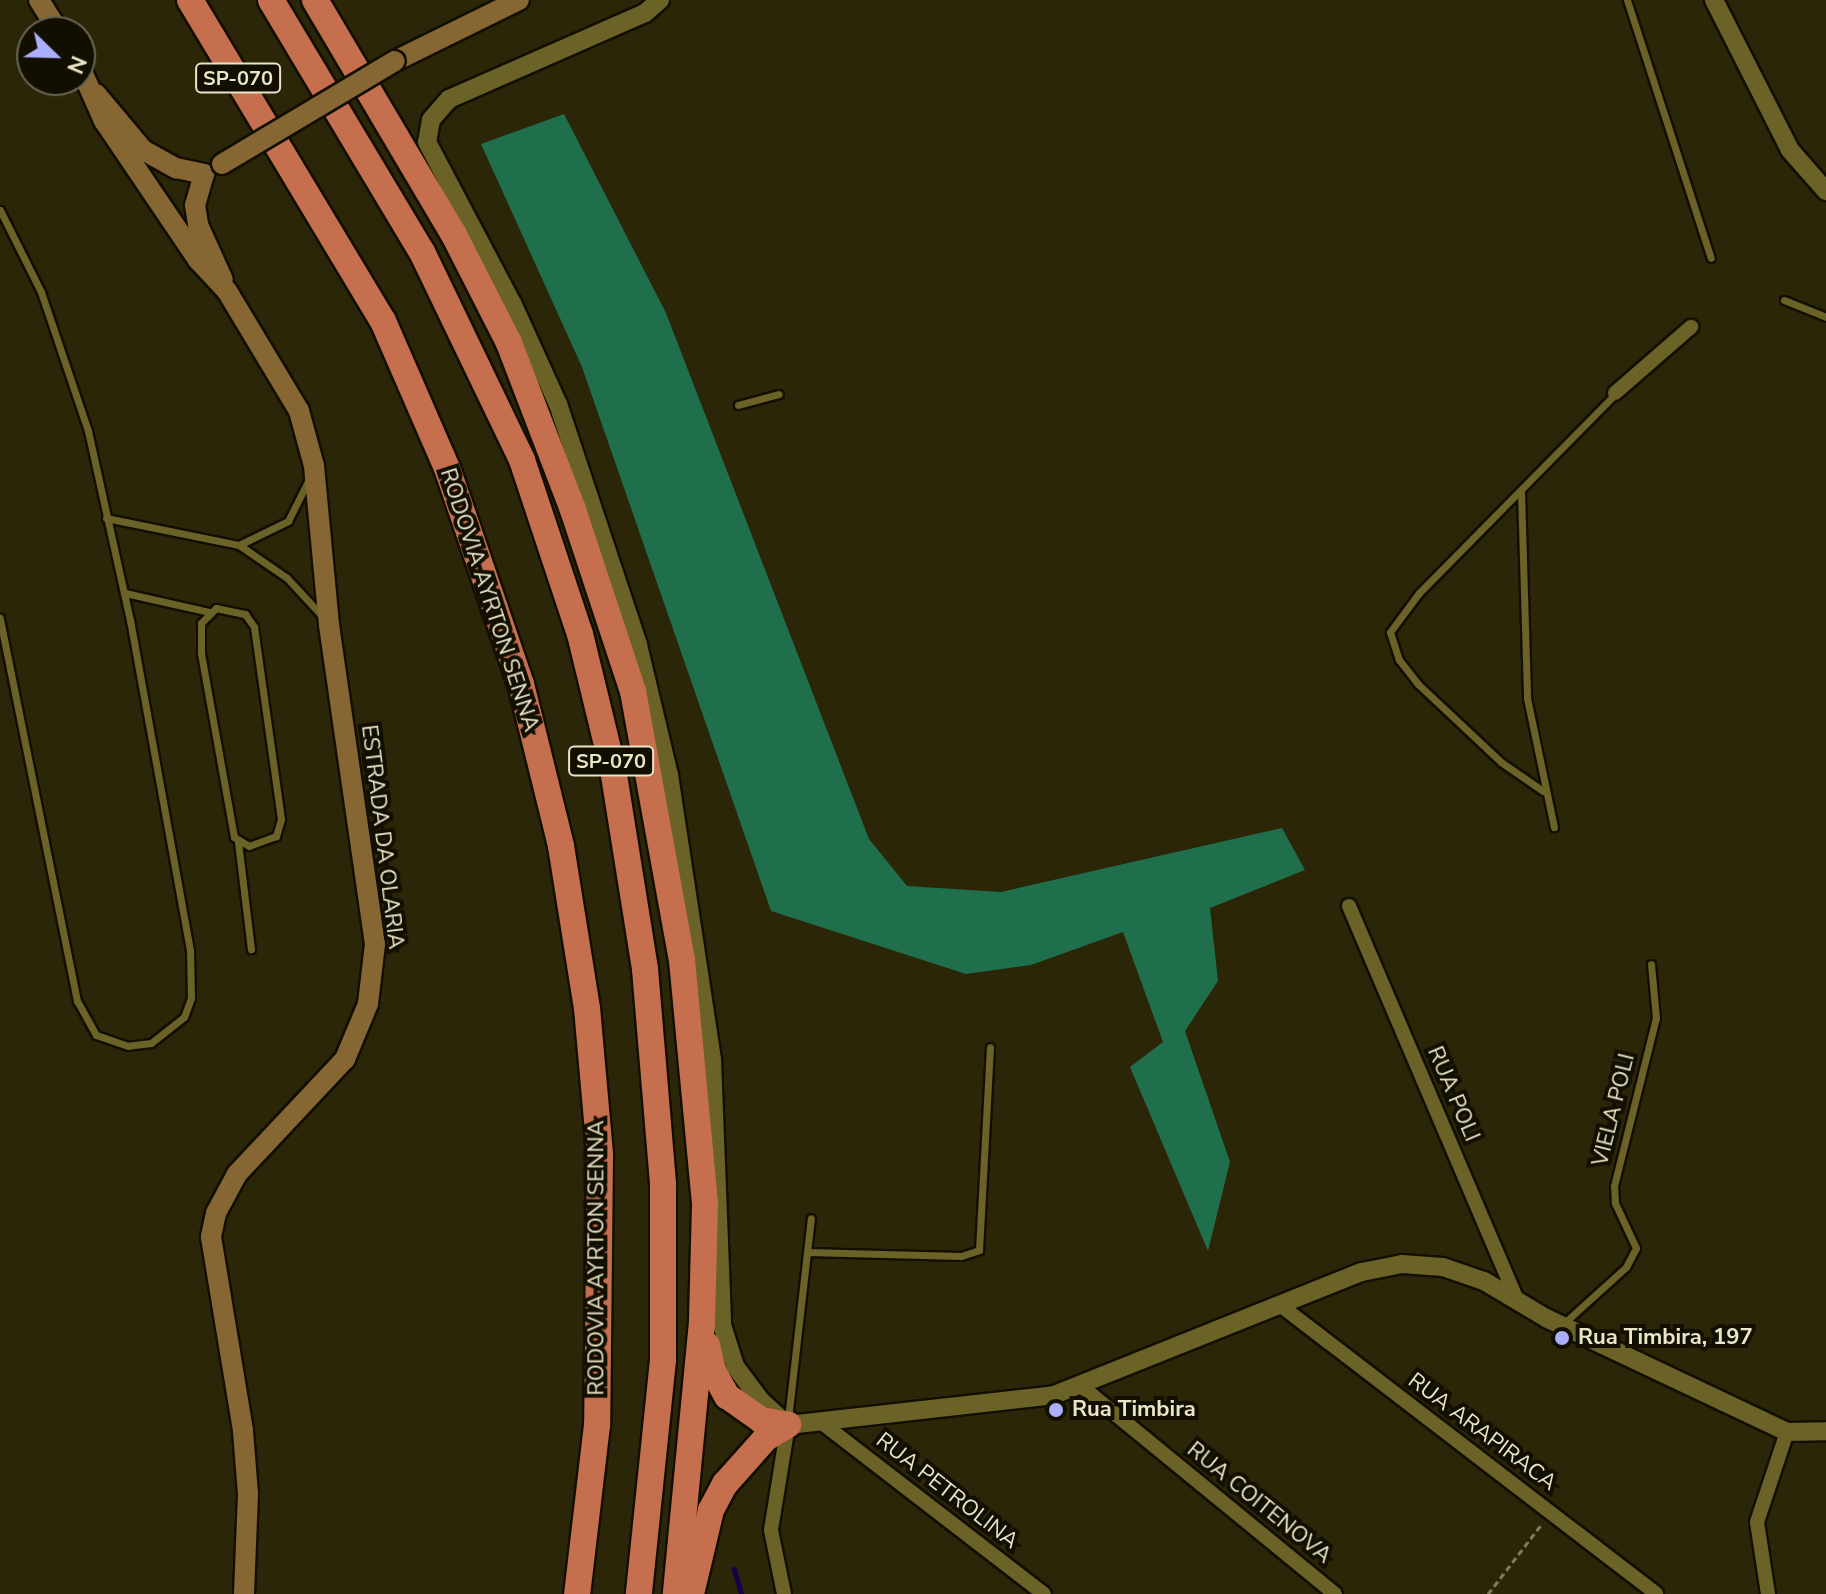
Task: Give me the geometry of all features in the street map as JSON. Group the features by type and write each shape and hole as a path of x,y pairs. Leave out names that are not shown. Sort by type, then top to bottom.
{"highway":[{"name":"RODOVIA AYRTON SENNA","path":"190,0 383,321 447,468 521,684 561,846 587,1008 600,1155 597,1425 577,1594"},
{"name":"SP-070","path":"271,0 422,252 522,460 580,634 613,769 645,969 663,1185 663,1360 639,1594"},
{"path":"315,0 453,233 509,343 573,510 633,691 682,960 702,1144 702,1322 676,1594"},
{"path":"326,0 349,54"},
{"path":"702,1322 720,1388 761,1420 788,1425"},
{"path":"691,1594 711,1510 725,1484 766,1438 788,1425"}],"main road":[{"path":"213,169 395,61 519,0"},
{"name":"ESTRADA DA OLARIA","path":"96,94 143,150 176,168 213,169 195,205 198,225 227,291 299,411 314,466 329,625 375,944 373,982 362,1027 345,1059 237,1174 216,1213 211,1237 243,1431 244,1594"},
{"name":"ESTRADA DA OLARIA","path":"96,94 104,121 198,260 227,291"}],"street":[{"path":"660,0 645,13 449,99 431,120 427,142 513,305 558,404 638,645 669,775 712,1060 722,1325 735,1366 788,1425"},
{"path":"1714,0 1790,150 1826,191"},
{"path":"1615,393 1691,327"},
{"name":"RUA POLI","path":"1349,906 1517,1300"},
{"path":"788,1425 1054,1395 1362,1272 1402,1264 1443,1267 1787,1432 1826,1431"},
{"name":"RUA ARAPIRACA","path":"1280,1305 1656,1594"},
{"name":"RUA COITENOVA","path":"1081,1386 1335,1594"},
{"name":"RUA PETROLINA","path":"822,1423 1044,1594"},
{"path":"784,1594 771,1530 788,1425"},
{"path":"1768,1594 1757,1522 1787,1432"}],"lane":[{"path":"1627,0 1711,258"},
{"path":"0,210 41,292 74,389 125,593 190,950 191,998 184,1017 151,1043 128,1046 96,1035 77,1001 0,618"},
{"path":"1784,300 1826,317"},
{"path":"1543,791 1501,762 1418,684 1399,660 1390,632 1419,593 1615,393"},
{"path":"738,405 779,394"},
{"path":"239,545 288,521 314,466"},
{"path":"1521,492 1527,698 1543,791 1554,827"},
{"path":"106,518 239,545 287,578 329,625"},
{"path":"125,593 209,612 235,611 254,627 281,819 270,841 249,846 238,842"},
{"path":"209,612 201,623 201,653 229,819 238,842 251,949"},
{"name":"VIELA POLI","path":"1562,1325 1626,1267 1636,1248 1615,1203 1614,1186 1656,1018 1651,964"},
{"path":"807,1252 961,1256 979,1250 990,1047"},
{"path":"788,1425 811,1218"}],"path":[{"path":"1488,1594 1551,1513"}],"green space":[{"path":"564,114 666,313 869,839 907,886 1001,892 1282,828 1305,870 1210,908 1218,981 1185,1031 1230,1162 1208,1251 1130,1067 1163,1042 1123,932 1031,965 966,974 771,911 582,367 481,144"}],"waterway":[{"path":"734,1569 741,1594"}],"place":[{"name":"Rua Timbira, 197","path":"1562,1338"},
{"name":"Rua Timbira","path":"1056,1410"}]}
